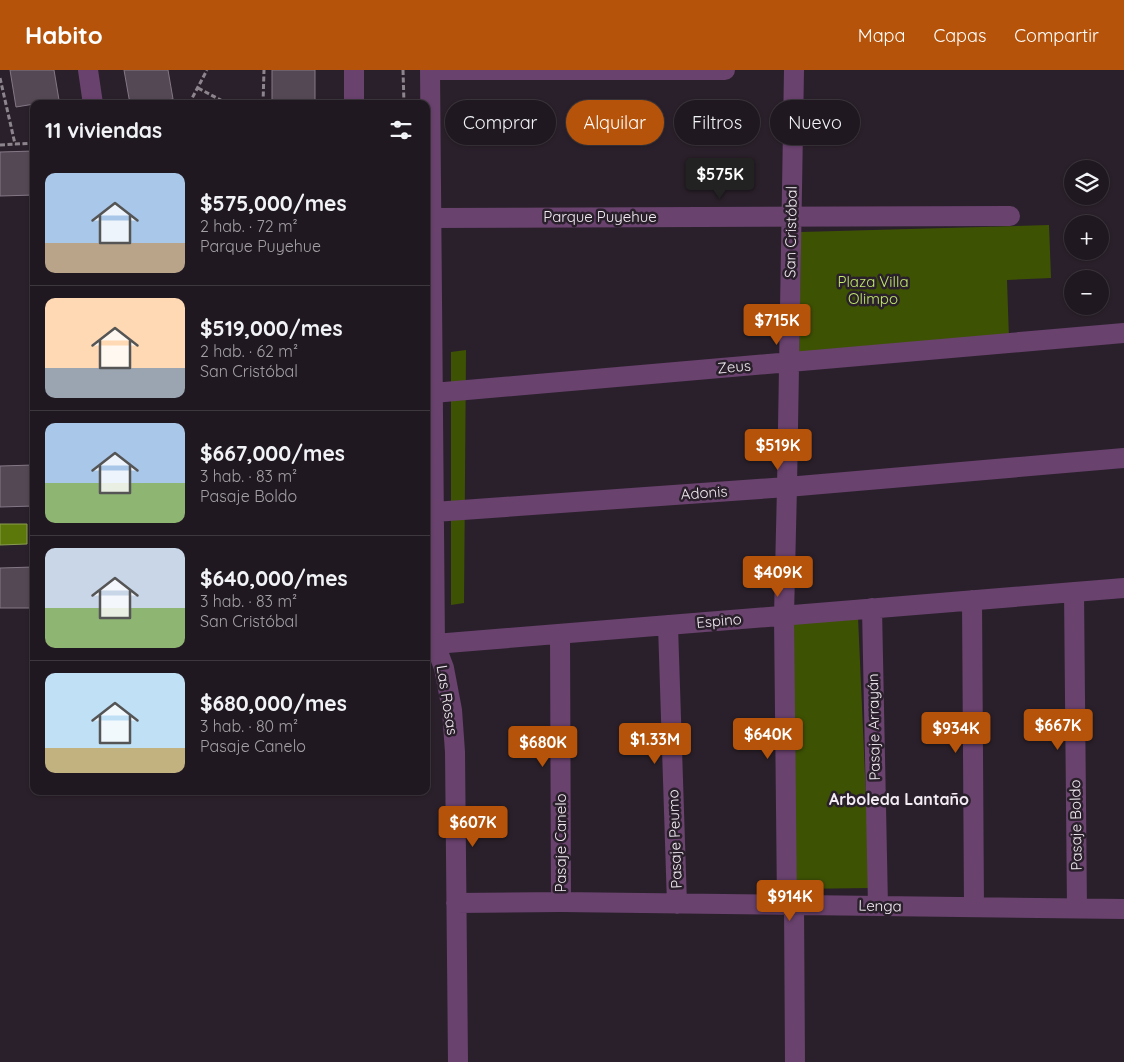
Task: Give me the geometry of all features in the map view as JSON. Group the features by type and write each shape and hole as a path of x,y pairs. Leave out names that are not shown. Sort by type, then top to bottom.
{"street":[{"path":"88,70 92,100"},
{"path":"354,70 354,100"},
{"path":"430,70 725,70"},
{"name":"Las Rosas","path":"430,70 435,644 444,668 452,710 455,752 458,1062"},
{"name":"San Cristóbal","path":"794,70 788,487 784,616 794,1062"},
{"name":"Parque Puyehue","path":"431,218 1010,216"},
{"name":"Zeus","path":"433,393 1124,333"},
{"name":"Adonis","path":"434,512 788,487 1124,458"},
{"name":"Espino","path":"435,644 1124,588"},
{"name":"Pasaje Boldo","path":"1074,592 1077,908"},
{"path":"972,600 974,907"},
{"name":"Pasaje Arrayán","path":"872,608 878,906"},
{"name":"Pasaje Peumo","path":"668,625 677,904"},
{"name":"Pasaje Canelo","path":"560,634 561,902"},
{"name":"Lenga","path":"456,903 561,902 1124,909"}],"path":[{"path":"191,100 207,70"},
{"path":"263,100 264,70"},
{"path":"403,70 404,100"},
{"path":"0,78 2,96 15,144"},
{"path":"198,88 220,100"},
{"path":"0,145 30,142"}],"green space":[{"name":"Plaza Villa Olimpo","path":"1049,225 1051,278 1007,280 1009,339 799,359 801,232"},
{"path":"466,350 464,603 451,605 451,352"},
{"path":"858,617 870,888 796,889 788,623"}],"shaded area":[{"path":"0,524 27,524 27,544 0,545"}],"building":[{"path":"10,70 54,70 59,100 30,100 30,105 16,107"},
{"path":"124,70 168,70 173,99 129,100"},
{"path":"272,70 315,70 315,100 272,100"},
{"path":"30,151 30,195 0,196 0,152"},
{"path":"30,465 30,506 0,507 0,466"},
{"path":"30,567 30,608 0,608 0,568"}],"district":[{"name":"Arboleda Lantaño","path":"899,799"}]}
